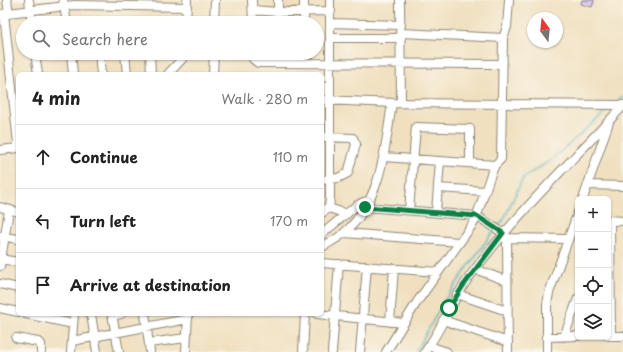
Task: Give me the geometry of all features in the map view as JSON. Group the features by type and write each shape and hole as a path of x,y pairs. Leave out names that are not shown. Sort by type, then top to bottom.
{"street":[{"path":"7,0 4,14 16,125"},
{"path":"29,0 31,16"},
{"path":"214,16 215,0"},
{"path":"252,0 253,16"},
{"path":"278,0 278,16"},
{"path":"304,0 304,16"},
{"path":"330,0 332,38 331,64 326,100 326,208 347,214"},
{"path":"324,246 345,233 360,217 367,203 384,157 396,103 401,63 402,25 400,0"},
{"path":"386,352 438,272 475,221 495,165 501,159 503,38 507,27 509,0"},
{"path":"4,14 63,3 160,3 187,4 186,16"},
{"path":"63,3 66,16"},
{"path":"253,10 278,12 331,11"},
{"path":"332,23 402,25"},
{"path":"332,38 402,36 503,38"},
{"path":"36,60 38,72"},
{"path":"72,60 73,72"},
{"path":"100,60 101,72"},
{"path":"126,60 128,72"},
{"path":"150,60 151,72"},
{"path":"173,72 181,60"},
{"path":"213,72 214,60"},
{"path":"253,60 258,63 502,64"},
{"path":"326,100 396,103 618,105 610,121 584,196"},
{"path":"446,352 427,349 457,294 475,269 505,236 557,173 610,121"},
{"path":"409,210 416,127 470,129 470,163"},
{"path":"326,137 353,138 356,144 348,173 341,178 326,180"},
{"path":"0,150 16,148"},
{"path":"384,157 495,165"},
{"path":"436,212 440,161"},
{"path":"588,185 623,186"},
{"path":"438,188 485,191"},
{"path":"324,232 357,206 367,203 409,210 477,216 505,236 567,239"},
{"path":"0,207 16,212"},
{"path":"9,210 3,236 0,261 16,262"},
{"path":"611,220 623,221"},
{"path":"547,352 547,299 567,239 575,222"},
{"path":"345,233 459,242"},
{"path":"3,236 16,239"},
{"path":"505,236 508,281 508,352"},
{"path":"324,263 438,272"},
{"path":"332,352 339,264"},
{"path":"360,352 367,266"},
{"path":"390,322 394,268"},
{"path":"609,268 610,304"},
{"path":"475,269 508,281"},
{"path":"0,284 16,288"},
{"path":"457,294 507,311"},
{"path":"564,337 576,304"},
{"path":"0,308 16,312"},
{"path":"324,315 404,323"},
{"path":"35,316 73,324"},
{"path":"71,352 74,316"},
{"path":"91,316 97,352"},
{"path":"115,316 115,332 119,352"},
{"path":"145,316 150,352"},
{"path":"303,352 305,316"},
{"path":"72,341 188,317 186,352"},
{"path":"443,320 508,342"},
{"path":"546,337 575,336"},
{"path":"611,336 623,336"},
{"path":"16,338 38,342 41,344 41,352"},
{"path":"149,343 186,338"}],"building":[{"path":"582,0 594,0 592,7 581,4"}],"waterway":[{"path":"617,101 623,96"},
{"path":"498,226 503,221 523,178 551,160 610,108"},
{"path":"416,352 442,304 494,230"}],"route":[{"path":"365,207 477,216 503,233 457,294 449,308"}]}
